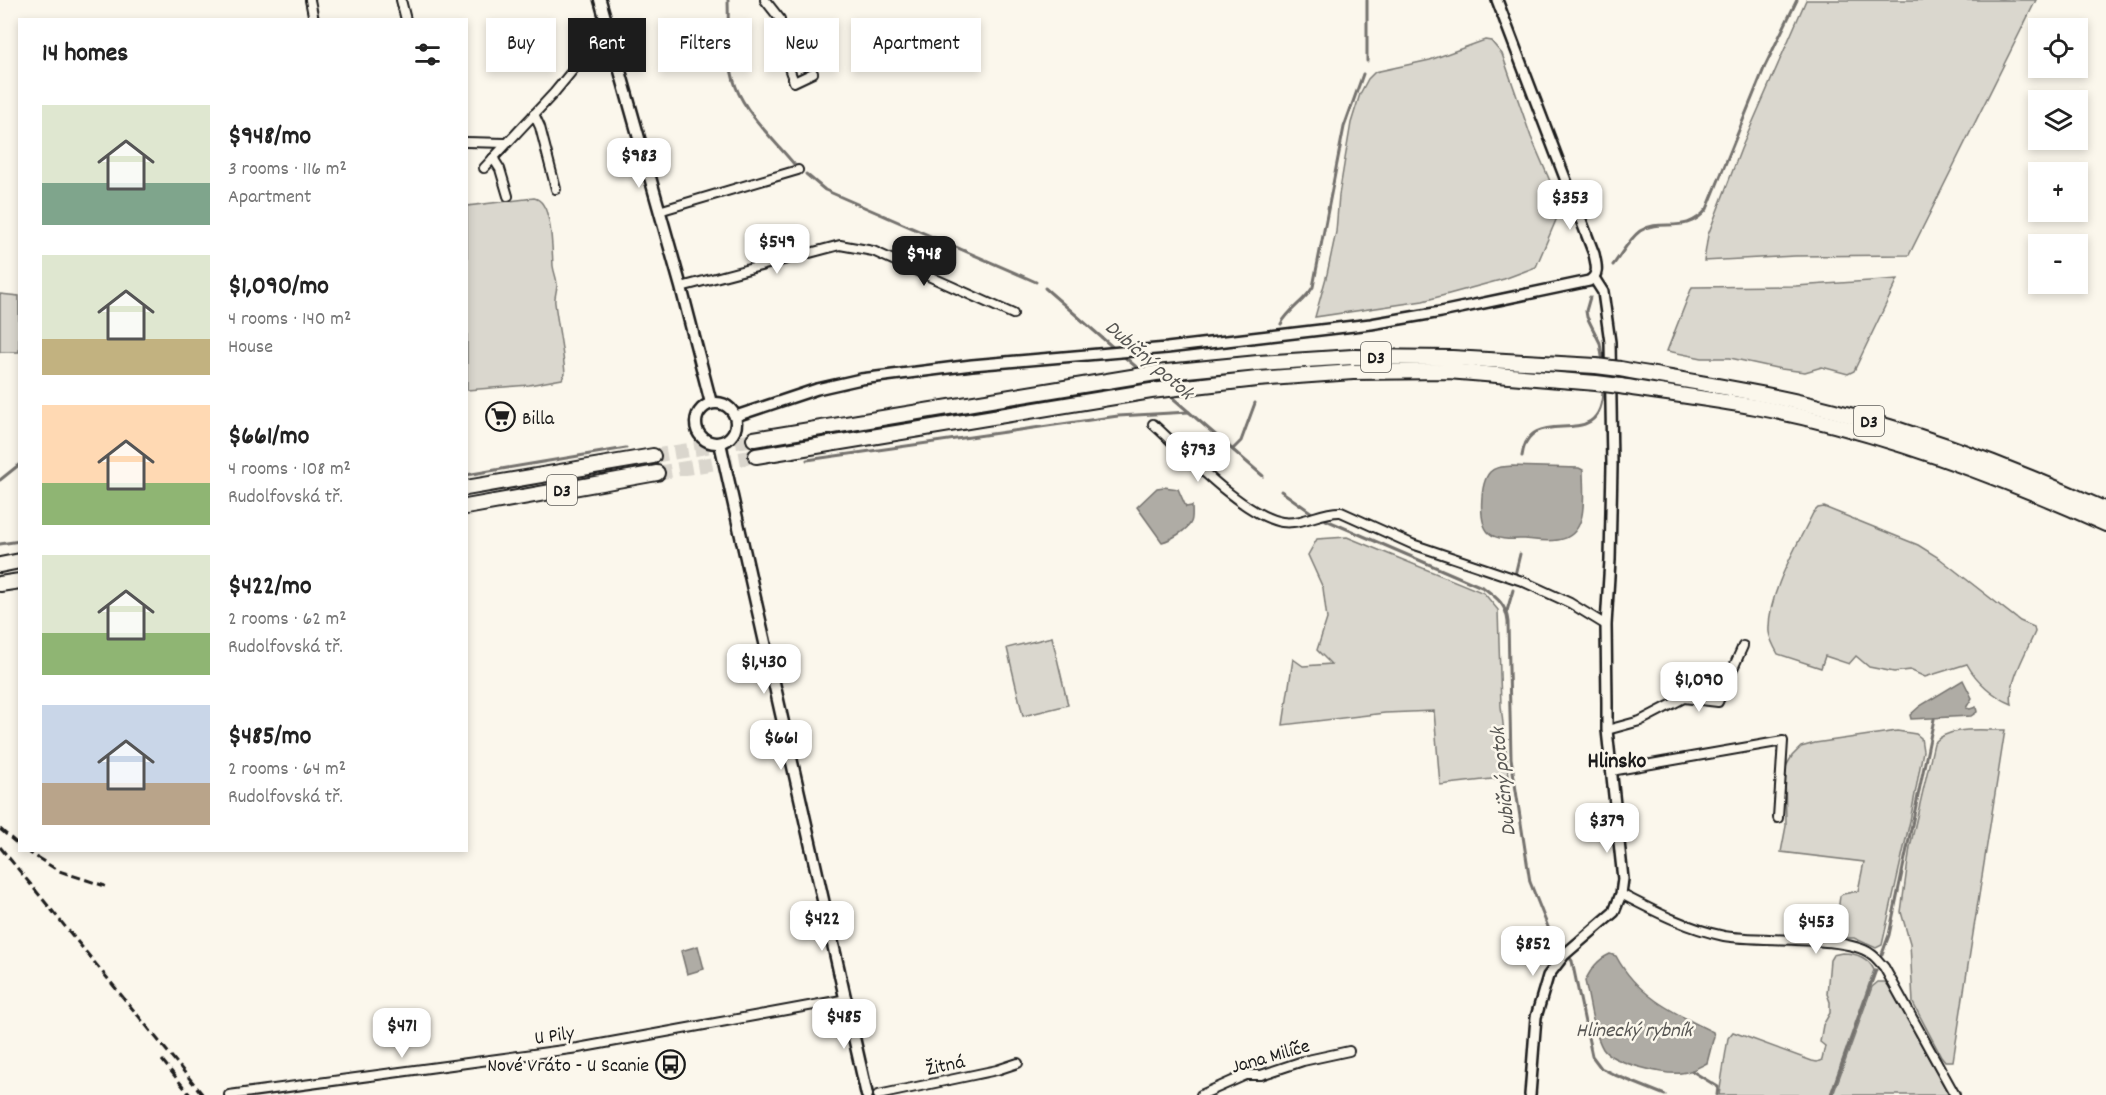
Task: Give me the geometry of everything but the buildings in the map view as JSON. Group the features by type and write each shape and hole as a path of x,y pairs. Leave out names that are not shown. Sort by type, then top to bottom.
{"highway":[{"name":"D3","path":"754,439 1156,373 1353,357 1452,358 1596,366 1759,393 1852,416 1938,443 2056,487 2106,510"},
{"name":"D3","path":"756,456 1173,388 1353,372 1448,372 1596,383 1756,407 1848,429 1935,456 2024,489 2106,524"},
{"name":"D3","path":"468,488 653,456"},
{"name":"D3","path":"468,507 657,473"},
{"path":"0,565 18,561"},
{"path":"0,584 18,581"}],"main road":[{"path":"600,0 605,18"},
{"path":"621,72 711,403"},
{"path":"717,402 728,406 736,416 736,430 732,436 720,443 707,441 698,431 697,417 705,406 711,403 717,402"},
{"path":"720,443 867,1095"}],"street":[{"path":"310,0 314,18"},
{"path":"401,0 406,18"},
{"path":"765,0 780,19 780,43 794,82 813,73"},
{"path":"1497,0 1594,254 1597,266 1594,278 1603,292 1610,342 1612,465 1606,625 1607,730 1623,879 1622,894 1614,912 1566,953 1548,976 1536,1017 1530,1095"},
{"path":"484,168 494,160 506,143 570,72"},
{"path":"534,114 540,127 556,189"},
{"path":"468,142 506,143"},
{"path":"494,160 508,196"},
{"path":"659,211 798,170"},
{"path":"681,287 840,245 873,251 1013,314"},
{"path":"736,416 817,389 861,379 972,365 1136,351 1371,324 1584,283 1594,278"},
{"path":"1153,424 1226,491 1262,516 1283,522 1308,520 1331,512 1341,512 1412,544 1522,581 1570,603 1606,625"},
{"path":"1607,730 1640,721 1684,698 1718,702 1743,646"},
{"path":"1611,771 1783,741 1778,818"},
{"path":"1622,894 1691,927 1725,936 1853,945 1870,953 1884,967 1955,1095"},
{"name":"U Pily","path":"229,1095 578,1048 847,999"},
{"name":"Jana Milíče","path":"1201,1095 1246,1075 1261,1075 1303,1061 1349,1051"},
{"name":"Žitná","path":"878,1095 1018,1064"}],"shaded area":[{"path":"1806,0 2036,0 1909,255 1795,256 1704,261 1708,235 1741,149"},
{"path":"1485,40 1491,41 1502,54 1531,137 1556,195 1559,213 1536,267 1504,279 1423,301 1315,317 1336,232 1339,195 1351,123 1360,94 1368,79 1375,72 1430,60"},
{"path":"534,198 540,201 545,208 552,239 553,266 557,283 555,303 565,373 562,379 529,385 468,390 468,206"},
{"path":"1898,279 1854,371 1848,374 1822,367 1805,372 1730,358 1702,358 1667,351 1692,287 1796,286"},
{"path":"0,294 18,296 18,352 0,352"},
{"path":"1824,507 1918,545 1939,558 2020,621 2034,627 2035,632 2012,687 2012,704 1986,688 1967,664 1925,677 1910,670 1894,672 1869,667 1856,656 1849,664 1825,656 1821,668 1778,654 1769,632 1770,617 1778,586 1813,513 1818,508"},
{"path":"1347,537 1484,593 1498,610 1501,706 1509,777 1440,785 1434,711 1385,713 1283,725 1293,659 1303,666 1331,664 1317,650 1327,619 1323,588 1308,555 1317,539"},
{"path":"1052,637 1068,705 1023,716 1007,648"},
{"path":"2005,730 1953,1061 1945,1061 1913,1003 1910,943 1901,912 1910,847 1934,743 1941,737 1957,731"},
{"path":"1897,731 1916,734 1921,738 1923,751 1882,945 1876,948 1854,938 1838,938 1835,935 1840,896 1858,891 1864,862 1781,852 1786,826 1785,768 1801,747"},
{"path":"1842,953 1861,957 1874,970 1830,1095 1719,1095 1728,1038 1733,1032 1812,1061 1822,1060 1825,1046 1820,1042 1823,1025 1830,1013 1827,994 1830,960 1833,955"},
{"path":"1878,982 1885,982 1889,986 1949,1095 1833,1095 1872,987"}],"water":[{"path":"1512,466 1583,470 1584,502 1580,522 1575,531 1568,537 1550,541 1501,538 1489,533 1485,528 1482,512 1484,485 1492,470"},
{"path":"1157,488 1178,489 1186,507 1192,506 1192,516 1186,528 1162,542 1137,507"},
{"path":"1963,680 1972,698 1966,708 1976,707 1977,712 1971,716 1911,719 1910,715 1920,706"},
{"path":"698,946 704,969 687,974 681,951"},
{"name":"Hlinecký rybník","path":"1610,954 1616,956 1625,970 1646,993 1684,1018 1713,1032 1707,1063 1685,1072 1663,1072 1627,1063 1603,1049 1594,1025 1585,981 1595,965"}],"waterway":[{"name":"Dubičný potok","path":"728,0 729,55 736,87 754,117 794,164"},
{"path":"1367,0 1367,61"},
{"path":"1613,265 1640,231 1657,225 1690,222 1707,209 1765,66 1797,0"},
{"path":"1281,324 1313,287 1344,127 1363,74"},
{"name":"Dubičný potok","path":"806,174 825,190 1036,282"},
{"name":"Dubičný potok","path":"1045,288 1116,350"},
{"path":"1590,297 1586,311 1587,317 1600,343 1603,363"},
{"name":"Dubičný potok","path":"1121,354 1141,371"},
{"path":"1522,456 1528,439 1538,431 1579,425 1591,420 1600,409 1603,388"},
{"name":"Dubičný potok","path":"1167,393 1263,476"},
{"path":"1233,449 1241,441 1255,403"},
{"path":"807,460 1118,416 1189,412"},
{"path":"468,475 626,448"},
{"path":"0,480 18,466"},
{"name":"Dubičný potok","path":"1281,491 1312,513"},
{"name":"Dubičný potok","path":"1326,520 1484,588 1503,606 1508,622 1511,758 1530,882 1550,932 1572,961 1592,1056 1601,1068 1665,1095"},
{"path":"0,544 18,541"},
{"path":"1515,575 1520,554"},
{"path":"1507,611 1513,590"},
{"path":"1882,954 1889,935 1934,719"},
{"path":"1831,1095 1876,970"},
{"path":"1692,1071 1718,1087 1717,1095"}],"tunnel":[{"path":"653,456 754,439"},
{"path":"657,473 756,456"}],"railway":[{"path":"0,829 18,844"},
{"path":"0,847 203,1095"},
{"path":"28,852 59,871 105,886"},
{"path":"162,1060 190,1095"}],"place":[{"name":"Billa","path":"501,417"},
{"name":"Nové Vráto - U Scanie","path":"670,1064"}],"district":[{"name":"Hlinsko","path":"1617,759"}]}
